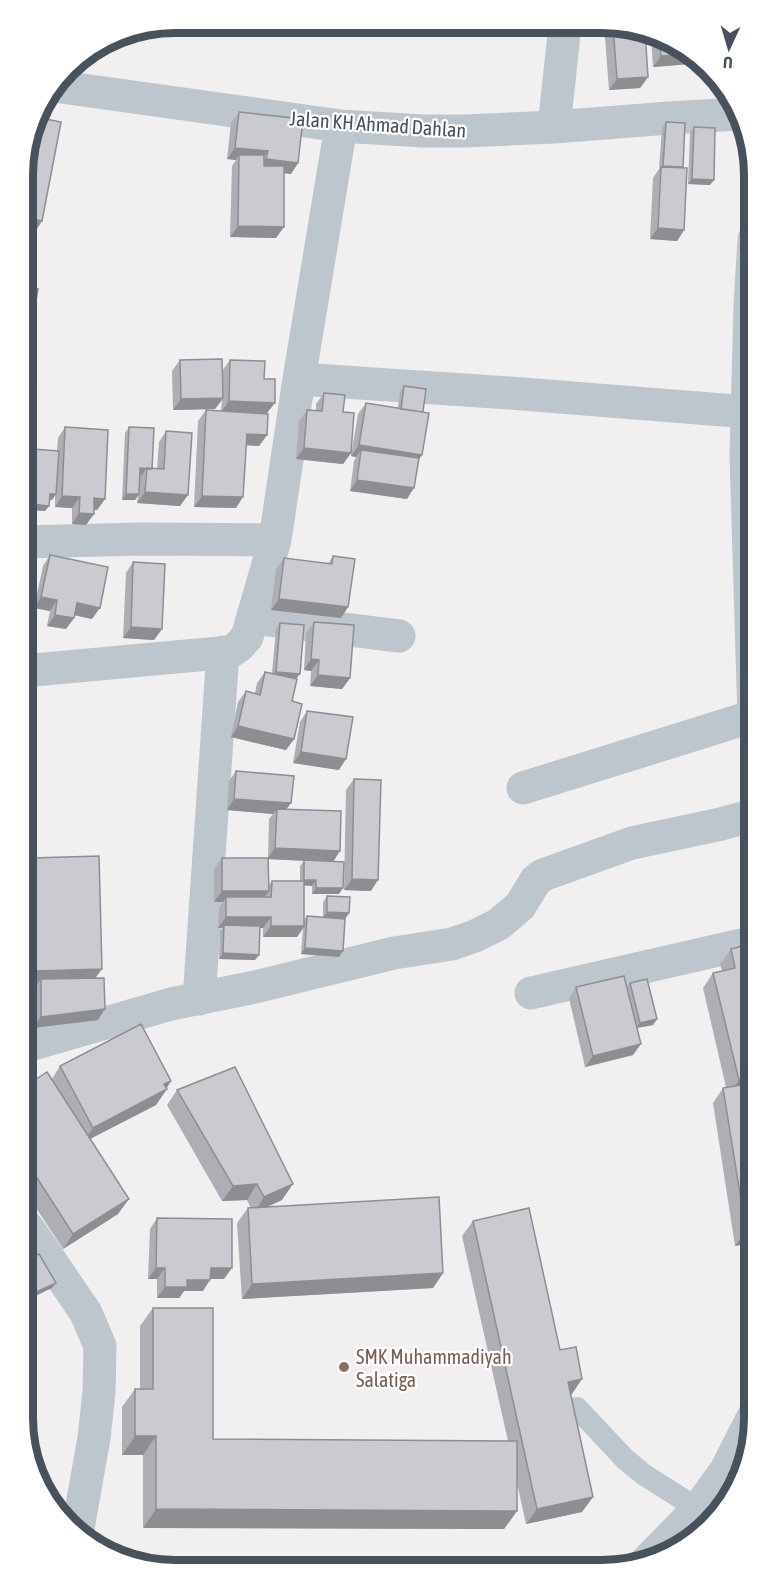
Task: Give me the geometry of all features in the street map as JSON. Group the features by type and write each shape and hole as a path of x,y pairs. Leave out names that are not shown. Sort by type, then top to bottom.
{"street":[{"path":"554,127 564,33"},
{"name":"Jalan KH Ahmad Dahlan","path":"63,87 340,126 423,131 554,127 730,114"},
{"path":"33,670 230,652 247,637 275,540 340,126"},
{"path":"299,379 744,412"},
{"path":"33,542 141,539 275,540"},
{"path":"253,618 399,636"},
{"path":"199,999 223,652"},
{"path":"523,788 744,720"},
{"path":"33,1044 171,1004 255,987 394,953 452,944 468,939 499,924 520,906 536,880 543,875 632,843 744,818"},
{"path":"531,993 744,944"},
{"path":"33,1235 86,1313 100,1346 97,1415 79,1523"},
{"path":"661,1547 698,1509 726,1470 742,1438"}],"lane":[{"path":"577,1408 642,1474 698,1509"}],"building":[{"path":"614,34 646,40 648,77 617,79"},
{"path":"660,46 677,55 661,56"},
{"path":"239,112 303,119 298,163 266,159 268,151 235,148"},
{"path":"45,119 61,122 42,221 33,219 33,166 38,138"},
{"path":"666,122 685,123 683,167 663,166"},
{"path":"694,127 715,128 714,180 692,179"},
{"path":"239,155 264,155 264,166 284,166 284,227 238,226"},
{"path":"661,167 687,168 684,230 658,228"},
{"path":"33,288 38,289 35,306 33,306"},
{"path":"33,309 36,309 33,325"},
{"path":"222,359 223,398 181,399 180,360"},
{"path":"230,360 265,361 264,379 275,379 275,403 229,401"},
{"path":"404,386 426,389 423,412 401,409"},
{"path":"324,393 345,395 343,412 354,413 351,453 304,448 307,410 322,411"},
{"path":"366,403 429,413 422,455 359,445"},
{"path":"206,410 268,414 267,435 247,434 243,497 202,496"},
{"path":"65,427 108,430 105,499 94,498 94,514 79,513 80,497 62,496"},
{"path":"129,427 154,428 152,469 140,468 139,494 126,494"},
{"path":"166,431 192,433 188,495 145,492 147,468 164,469"},
{"path":"33,449 59,451 56,494 50,494 49,506 33,504"},
{"path":"361,450 419,458 414,488 357,480"},
{"path":"50,555 108,567 100,608 77,603 74,618 55,615 57,600 41,597"},
{"path":"333,556 355,559 348,607 279,599 284,558 332,564"},
{"path":"133,562 165,564 162,629 131,627"},
{"path":"314,622 354,625 350,678 318,675 319,660 311,659"},
{"path":"280,623 304,625 300,674 276,672"},
{"path":"265,672 297,679 292,701 302,704 294,739 238,726 246,691 260,695"},
{"path":"307,711 353,717 346,759 301,752"},
{"path":"236,771 294,776 291,803 234,799"},
{"path":"354,779 381,780 378,880 352,879"},
{"path":"277,809 341,811 340,851 275,848"},
{"path":"99,856 102,969 35,971 33,858"},
{"path":"222,858 268,858 269,891 222,891"},
{"path":"304,860 344,862 343,888 316,888 316,880 304,880"},
{"path":"272,881 304,881 304,926 271,926 271,917 226,917 226,897 271,897"},
{"path":"327,896 350,897 349,913 327,912"},
{"path":"307,916 345,919 343,951 305,948"},
{"path":"224,925 260,926 259,955 223,953"},
{"path":"744,946 744,1079 739,1080 713,973 735,968 731,949"},
{"path":"624,976 641,1044 593,1056 576,987"},
{"path":"104,978 105,1009 41,1017 41,979"},
{"path":"647,979 657,1019 640,1023 630,983"},
{"path":"141,1024 171,1081 164,1084 167,1089 93,1128 60,1066"},
{"path":"235,1067 293,1184 264,1197 257,1184 233,1186 177,1090"},
{"path":"47,1072 129,1199 73,1234 33,1172 33,1081"},
{"path":"744,1085 744,1219 723,1088"},
{"path":"439,1197 443,1273 252,1284 248,1208"},
{"path":"529,1208 560,1350 576,1347 582,1379 568,1382 593,1497 537,1509 473,1221"},
{"path":"157,1218 232,1219 232,1268 211,1268 210,1280 187,1280 187,1287 165,1287 165,1268 156,1268"},
{"path":"39,1254 56,1283 33,1293 33,1256"},
{"path":"153,1308 213,1308 213,1439 517,1441 517,1511 156,1509 156,1436 135,1436 135,1389 153,1389"}],"place":[{"name":"SMK Muhammadiyah Salatiga","path":"344,1367"}]}
